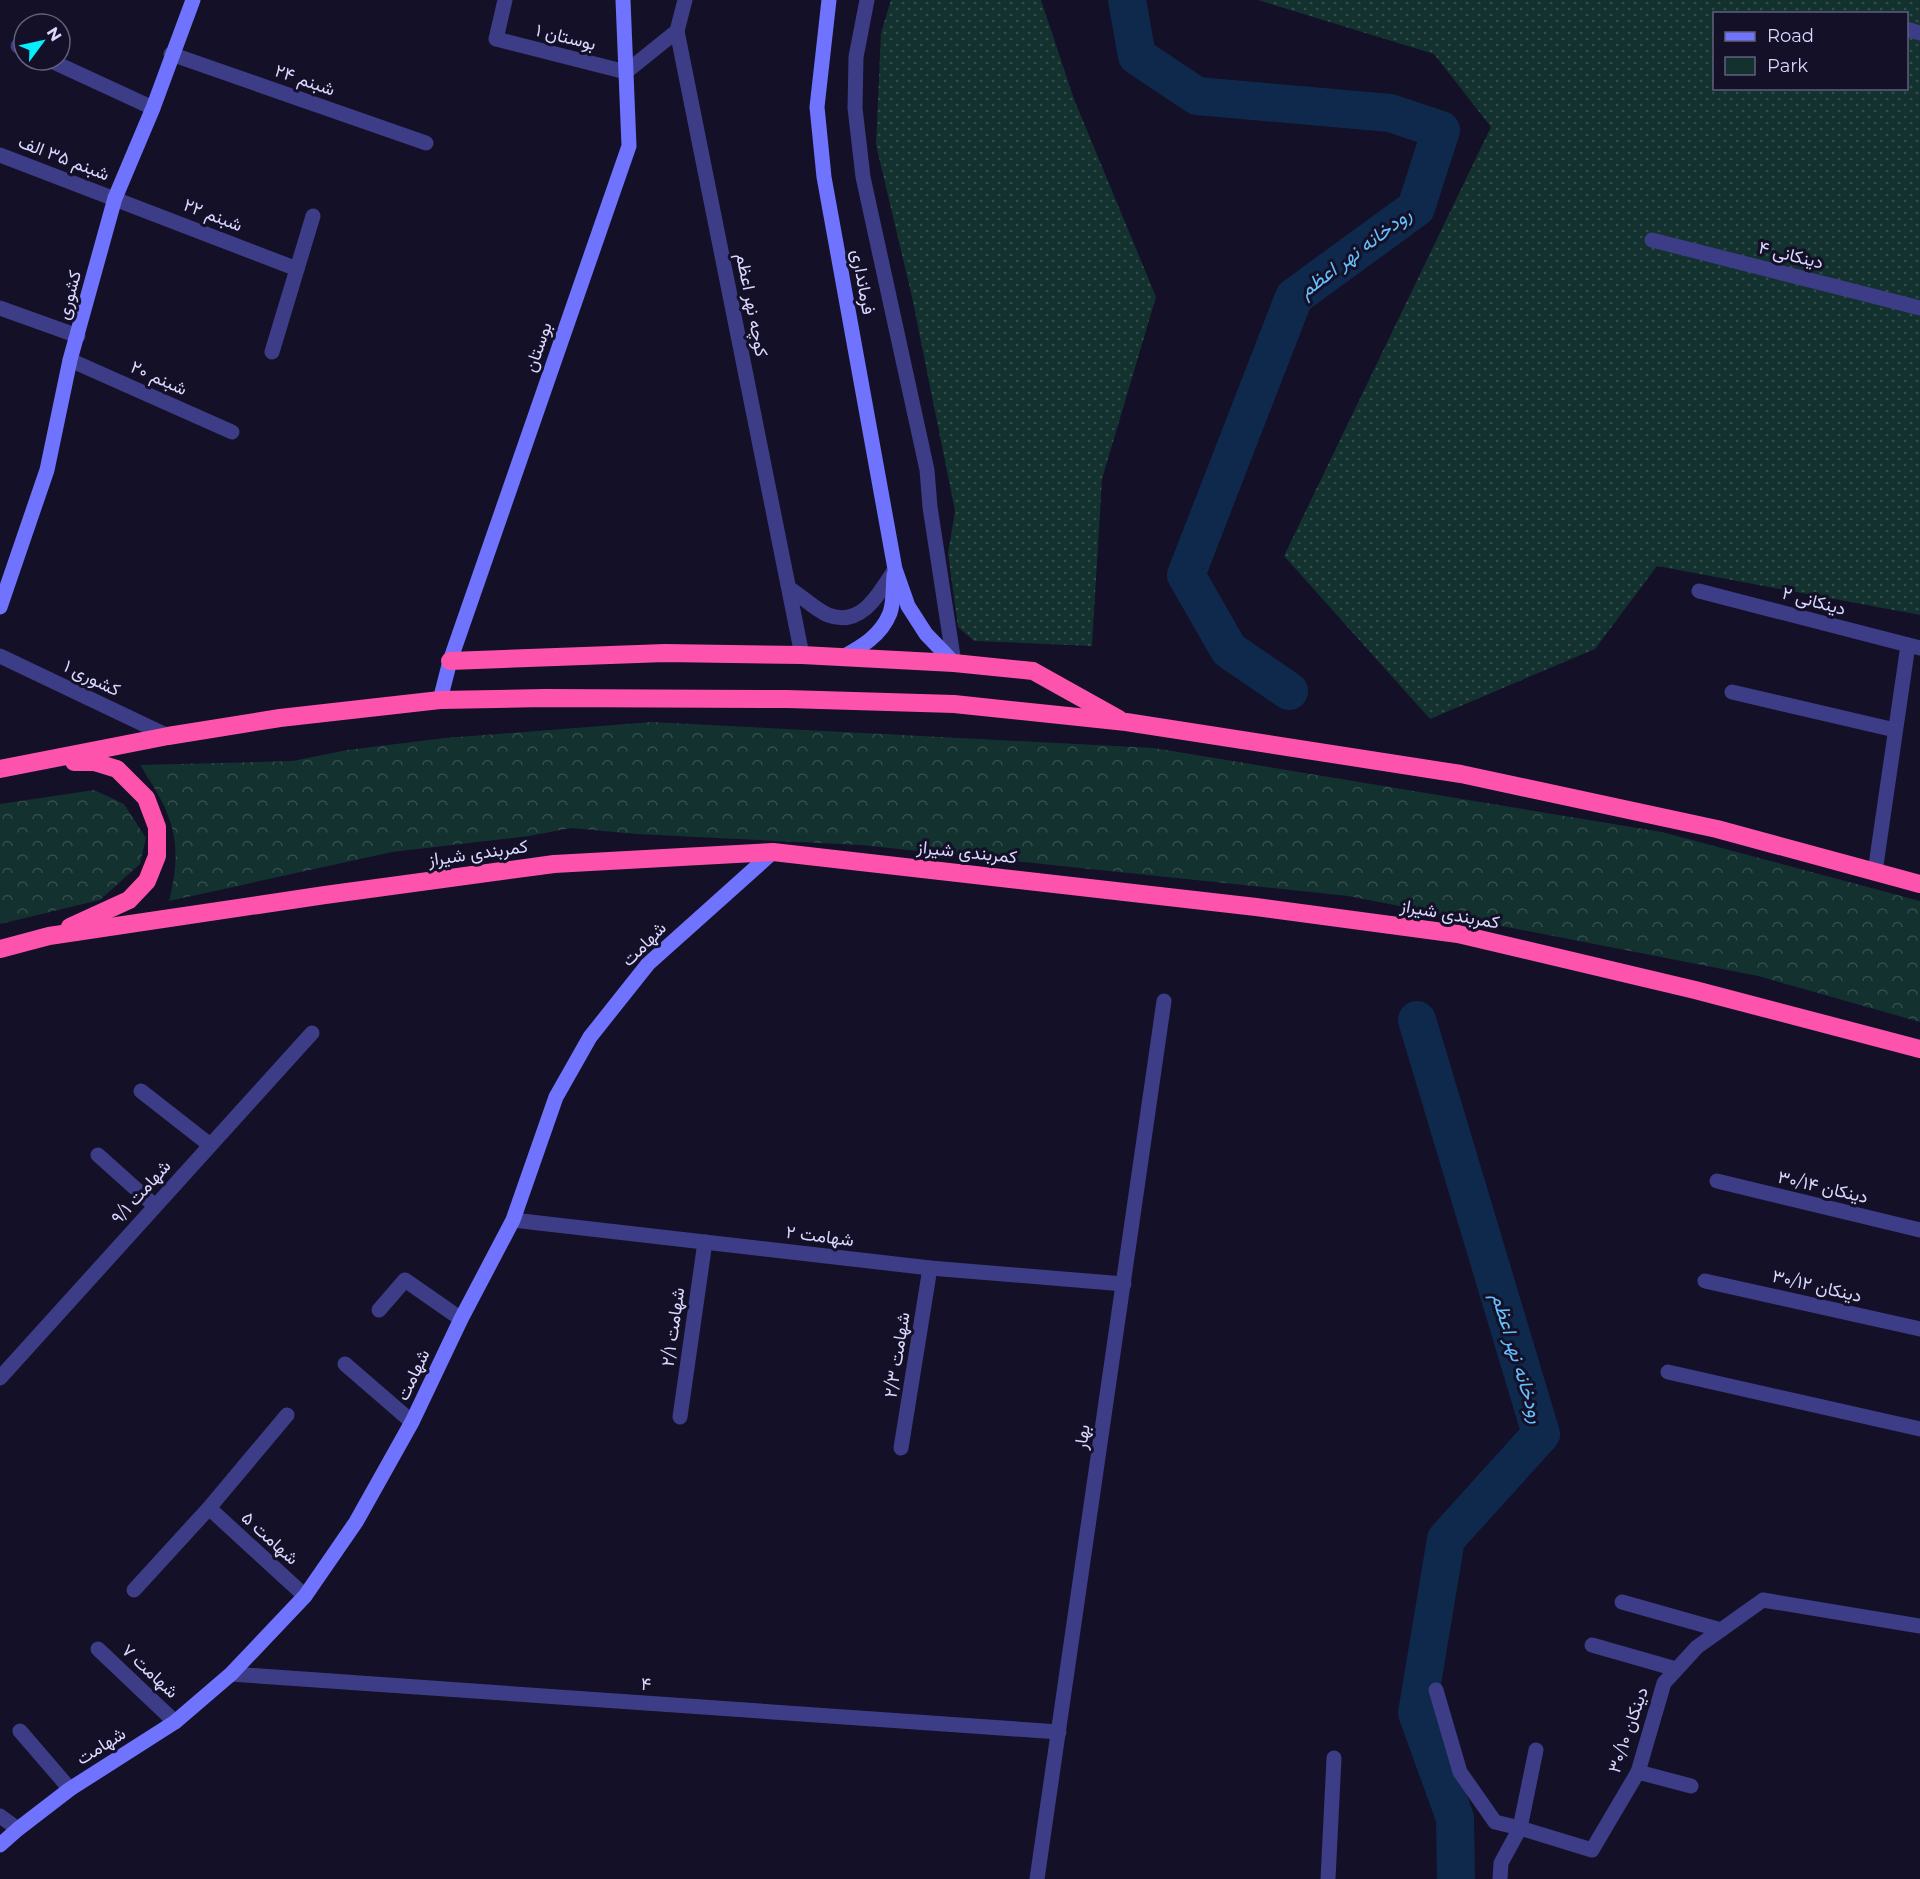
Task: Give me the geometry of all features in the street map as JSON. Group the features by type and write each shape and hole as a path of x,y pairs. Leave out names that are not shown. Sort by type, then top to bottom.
{"highway":[{"path":"450,661 665,653 841,657 954,663 1033,671 1126,722"},
{"path":"0,768 168,736 280,718 440,700 787,699 954,704 1126,722 1461,774 1718,829 1920,884"},
{"path":"23,763 94,762 117,769 146,798 157,827 158,856 147,881 129,900 49,936"},
{"name":"کمربندی شیراز","path":"0,949 49,936 336,893 554,864 773,852 1256,907 1458,934 1695,990 1920,1049"}],"street":[{"name":"کشوری","path":"0,607 47,470 70,360 115,198 153,108 171,54 193,0"},
{"name":"۱ بوستان","path":"506,0 496,39 626,72"},
{"name":"بوستان","path":"440,700 450,661 629,146 623,0"},
{"path":"626,72 677,31 685,0"},
{"name":"فرمانداری","path":"829,0 817,107 824,177 895,569 909,606 926,634 954,663"},
{"path":"867,0 856,57 855,108 863,177 927,470 930,507 954,663"},
{"name":"کوچه نهر اعظم","path":"677,31 802,656"},
{"name":"۲۴ شبنم","path":"171,54 426,142"},
{"path":"72,71 153,108"},
{"name":"شبنم ۳۵ الف","path":"0,154 115,198"},
{"name":"۲۲ شبنم","path":"115,198 297,269"},
{"path":"272,352 313,216"},
{"name":"۴ دینکانی","path":"1652,240 1920,308"},
{"path":"0,308 78,336"},
{"name":"۲۰ شبنم","path":"70,360 232,432"},
{"path":"789,588 828,615 850,617 870,606 895,569"},
{"name":"فرمانداری","path":"841,657 868,643 881,628 890,612 895,569"},
{"name":"۲ دینکانی","path":"1699,591 1914,646"},
{"path":"1875,872 1895,730 1914,646"},
{"name":"۱ کشوری","path":"0,656 168,736"},
{"path":"1732,692 1895,730"},
{"name":"شهامت","path":"0,1845 70,1789 175,1722 231,1674 305,1596 356,1522 412,1422 461,1319 513,1220 556,1097 591,1037 648,964 773,852"},
{"name":"بهار","path":"1037,1879 1164,1001"},
{"name":"۹/۱ شهامت","path":"0,1378 312,1033"},
{"path":"141,1091 210,1145"},
{"path":"98,1155 155,1206"},
{"name":"۳۰/۱۴ دینکان","path":"1716,1182 1920,1230"},
{"name":"۲ شهامت","path":"513,1220 930,1268 1124,1284"},
{"name":"۲/۱ شهامت","path":"680,1417 705,1242"},
{"name":"۲/۳ شهامت","path":"902,1448 930,1268"},
{"path":"379,1310 405,1280 461,1319"},
{"name":"۳۰/۱۲ دینکان","path":"1705,1281 1920,1329"},
{"path":"345,1364 412,1422"},
{"path":"1668,1372 1920,1429"},
{"path":"134,1590 209,1508 287,1415"},
{"name":"۵ شهامت","path":"209,1508 305,1596"},
{"name":"۳۰/۱۰ دینکان","path":"1520,1828 1592,1850 1638,1772 1664,1683 1697,1647 1763,1600 1920,1626"},
{"path":"1622,1602 1721,1630"},
{"path":"1592,1645 1676,1670"},
{"name":"۷ شهامت","path":"98,1649 175,1722"},
{"name":"۴","path":"231,1674 1059,1732"},
{"path":"1436,1690 1460,1772 1495,1822 1520,1828"},
{"path":"20,1731 70,1789"},
{"path":"1500,1879 1502,1863 1520,1828 1536,1750"},
{"path":"1328,1879 1334,1758"},
{"path":"1638,1772 1690,1786"},
{"path":"0,1816 18,1829"}],"green space":[{"path":"891,0 1041,0 1074,99 1156,297 1102,479 1092,646 974,641 958,627 948,554 955,511 912,297 876,145 881,33"},
{"path":"1258,0 1920,0 1920,615 1657,566 1595,649 1430,719 1284,556 1491,127 1434,54"},
{"path":"652,722 1154,748 1662,832 1920,901 1920,1022 1758,976 1348,896 861,845 636,834 571,828 529,836 392,852 169,901 175,861 173,829 161,799 140,765 293,761 347,750 445,738"},
{"path":"94,790 124,804 146,838 140,864 100,900 0,924 0,804"}],"waterway":[{"name":"رودخانه نهر اعظم","path":"1127,0 1137,56 1197,96 1390,113 1441,130 1416,208 1294,297 1186,575 1229,650 1289,691"},
{"name":"رودخانه نهر اعظم","path":"1417,1020 1541,1434 1446,1539 1417,1713 1455,1818 1456,1879"}]}
